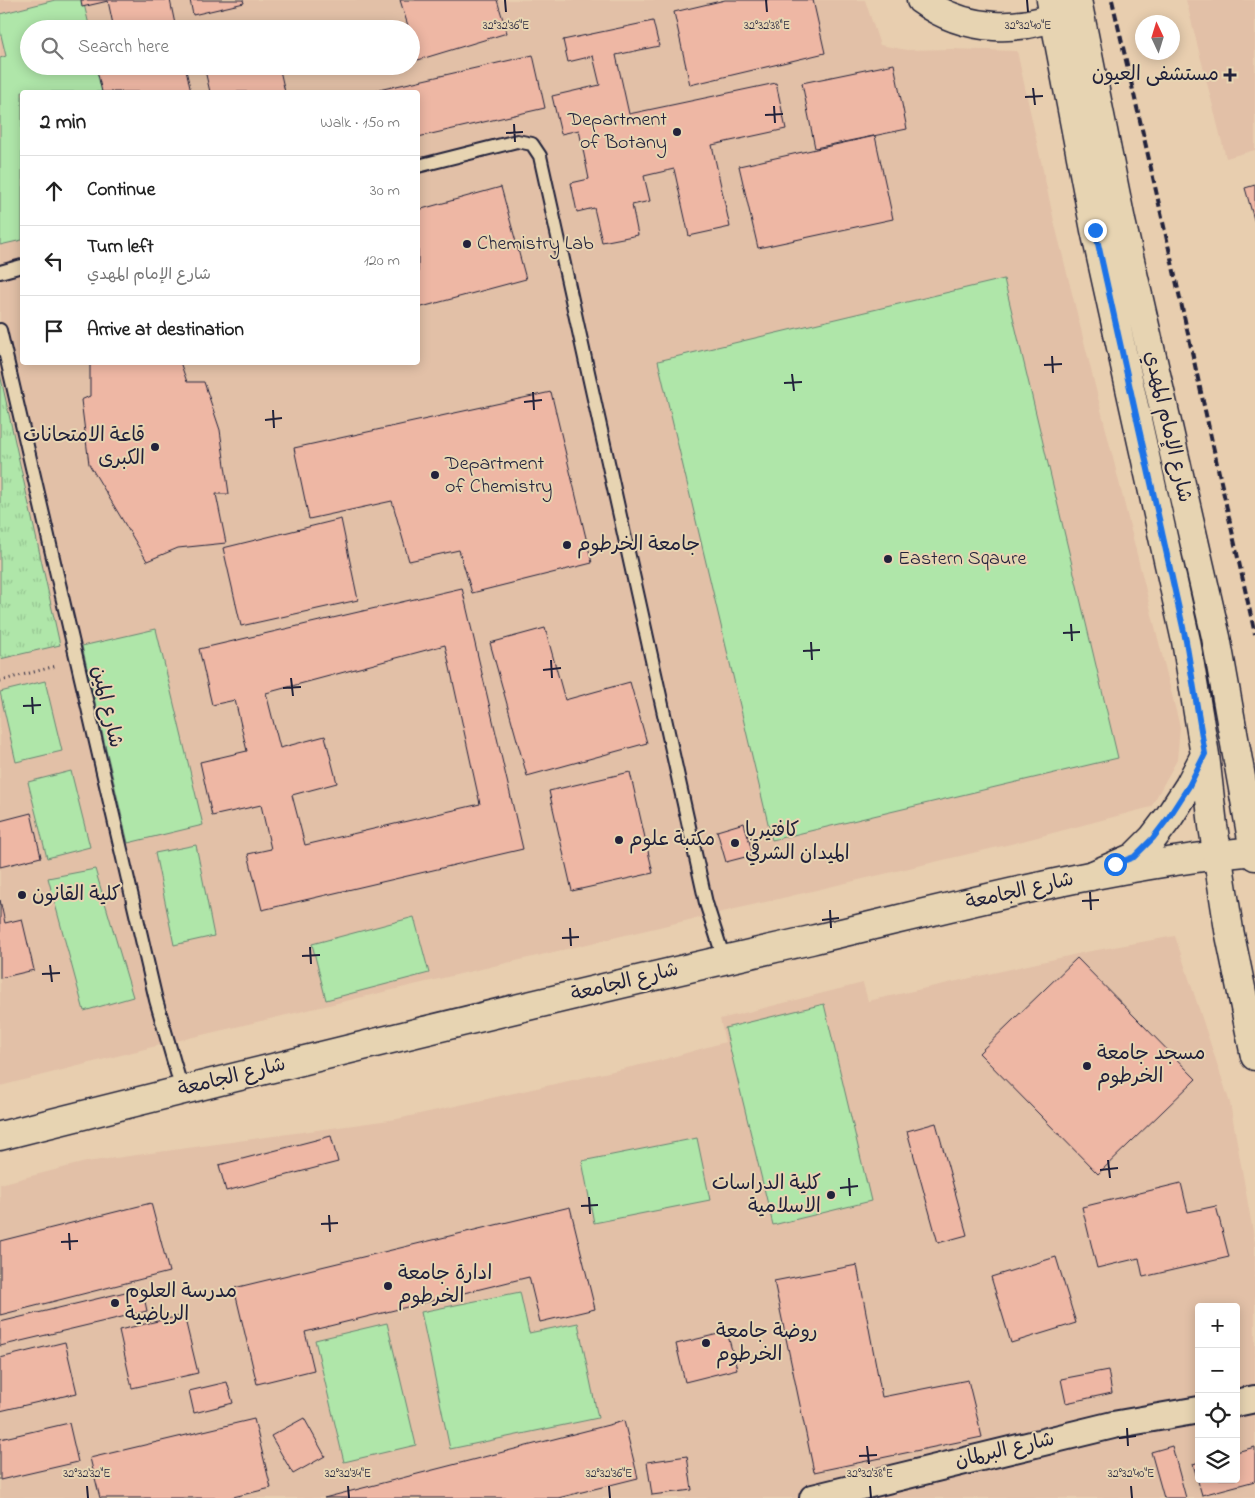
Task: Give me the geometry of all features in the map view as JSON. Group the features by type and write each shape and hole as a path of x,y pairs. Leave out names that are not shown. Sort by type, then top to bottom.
{"main road":[{"path":"921,0 954,18 980,25 1006,27 1032,24 1065,6"},
{"name":"شارع الإمام المهدي","path":"1065,6 1095,230 1186,641 1205,754 1212,818 1229,930 1255,1056"},
{"name":"شارع الإمام المهدي","path":"1065,6 1120,221 1216,637 1255,856"},
{"path":"1091,876 1134,857 1153,838 1189,786 1205,754"},
{"name":"شارع الجامعة","path":"0,1136 724,959 1091,876 1218,854 1255,851"}],"street":[{"path":"1240,1402 1255,1399"},
{"name":"شارع البرلمان","path":"813,1498 1113,1425 1195,1411"}],"lane":[{"path":"420,165 517,141 532,144 540,156 706,903 724,959"},
{"path":"0,272 20,267"},
{"name":"شارع المين","path":"0,330 156,1000 182,1090"}],"path":[{"path":"0,681 76,661"}],"shaded area":[{"name":"جامعة الخرطوم","path":"0,0 865,0 880,45 907,50 1017,51 1054,221 1180,727 1177,760 1151,807 1015,843 168,1043 0,1086"},
{"name":"مستشفى العيون","path":"1186,0 1255,0 1255,150 1226,158"},
{"path":"1175,936 1230,1103 1255,1243 1255,1498 0,1498 0,1184 86,1162 397,1119 658,1061 725,1042 720,1019 863,983 868,1001 1086,952"}],"green space":[{"path":"55,0 83,0 88,20 20,20 20,75 101,75 105,90 20,90 20,240 0,245 0,58 6,56 0,31 0,14"},
{"name":"Eastern Sqaure","path":"1004,279 1118,758 772,840 658,361"},
{"path":"0,374 60,645 0,659"},
{"path":"156,629 203,825 128,843 82,646"},
{"path":"45,681 62,751 16,762 0,692"},
{"path":"71,771 90,847 47,858 28,782"},
{"path":"196,845 214,936 174,945 155,853"},
{"path":"95,869 133,997 84,1011 48,878"},
{"path":"414,917 429,973 326,1000 312,944"},
{"path":"824,1004 871,1201 773,1225 725,1028"},
{"path":"697,1138 710,1200 594,1223 582,1161"},
{"path":"520,1292 529,1333 578,1323 598,1418 450,1449 421,1312"},
{"path":"387,1323 416,1445 344,1462 315,1340"}],"building":[{"path":"81,0 170,0 174,20 112,20 108,1 82,7"},
{"path":"190,0 243,0 244,3 193,15"},
{"path":"400,0 497,0 507,33 420,59 420,20 406,20"},
{"path":"725,0 813,0 825,53 690,85 674,12"},
{"name":"Department of Botany","path":"653,21 659,46 616,55 629,114 776,83 786,129 712,145 730,227 689,236 674,169 644,176 650,201 632,205 638,235 602,242 594,208 577,212 571,183 589,179 579,130 561,134 552,96 600,85 593,56 568,62 563,40"},
{"path":"533,55 545,108 420,137 420,90 379,90"},
{"path":"894,64 907,129 815,148 802,83"},
{"path":"98,75 187,75 191,90 102,90"},
{"path":"206,75 281,75 285,90 210,90"},
{"path":"875,136 893,219 758,248 739,166"},
{"path":"1255,185 1255,223 1245,188"},
{"name":"Chemistry Lab","path":"501,187 526,279 420,307 420,209"},
{"name":"قاعة الامتحانات الكبرى","path":"90,365 181,365 187,382 204,382 220,430 229,494 216,494 226,543 178,548 147,561 89,464 81,400 90,396"},
{"name":"Department of Chemistry","path":"551,392 592,563 472,593 459,550 409,561 392,501 309,519 294,448"},
{"path":"341,519 358,600 241,626 223,548"},
{"path":"462,588 523,849 262,910 248,854 271,849 261,805 212,816 200,762 247,751 235,700 212,705 199,649","holes":["445,645 480,804 305,845 292,795 337,783 325,736 280,748 266,693"]},
{"path":"545,628 565,700 630,682 647,743 527,776 490,643"},
{"name":"مكتبة علوم","path":"630,772 653,873 572,891 549,791"},
{"path":"31,813 41,857 0,867 0,821"},
{"name":"كافتيريا الميدان الشرقي","path":"744,823 753,855 726,862 717,831"},
{"path":"0,900 5,923 22,919 34,970 0,978"},
{"name":"مسجد جامعة الخرطوم","path":"1077,958 1196,1079 1098,1174 979,1053"},
{"path":"936,1123 967,1235 938,1243 907,1131"},
{"path":"331,1136 338,1162 226,1191 219,1165"},
{"path":"1181,1183 1188,1212 1216,1206 1229,1257 1143,1277 1139,1258 1097,1268 1082,1207"},
{"path":"151,1203 169,1272 0,1315 0,1241"},
{"name":"ادارة جامعة الخرطوم","path":"570,1207 595,1309 540,1322 529,1277 305,1332 314,1370 257,1384 234,1288"},
{"path":"1056,1257 1076,1323 1011,1343 991,1277"},
{"path":"857,1265 882,1397 968,1380 982,1437 814,1472 774,1281"},
{"path":"142,1288 147,1311 0,1346 0,1322"},
{"path":"184,1315 198,1373 132,1388 119,1330"},
{"path":"727,1332 737,1369 685,1382 676,1344"},
{"path":"65,1342 77,1393 0,1411 0,1358"},
{"path":"1108,1370 1112,1393 1066,1403 1061,1379"},
{"path":"227,1382 233,1403 194,1413 189,1391"},
{"path":"304,1418 325,1456 293,1474 271,1436"},
{"path":"254,1419 271,1488 229,1498 100,1498 90,1458"},
{"path":"624,1421 638,1478 558,1498 324,1498"},
{"path":"69,1423 78,1462 0,1480 0,1439"},
{"path":"1172,1446 1186,1498 1164,1498 1151,1452"},
{"path":"1255,1447 1255,1481 1202,1495 1199,1483 1240,1483 1240,1451"},
{"path":"687,1456 692,1490 652,1495 647,1462"}],"railway":[{"path":"1112,0 1255,634"}],"place":[{"name":"مستشفى العيون","path":"1230,75"},
{"name":"Department of Botany","path":"677,132"},
{"name":"Chemistry Lab","path":"467,244"},
{"name":"قاعة الامتحانات الكبرى","path":"155,447"},
{"name":"Department of Chemistry","path":"435,475"},
{"name":"جامعة الخرطوم","path":"567,545"},
{"name":"Eastern Sqaure","path":"888,559"},
{"name":"مكتبة علوم","path":"619,840"},
{"name":"كافتيريا الميدان الشرقي","path":"735,843"},
{"name":"كلية القانون","path":"22,895"},
{"name":"مسجد جامعة الخرطوم","path":"1087,1066"},
{"name":"كلية الدراسات الاسلامية","path":"831,1195"},
{"name":"ادارة جامعة الخرطوم","path":"388,1286"},
{"name":"مدرسة العلوم الرياضية","path":"115,1303"},
{"name":"روضة جامعة الخرطوم","path":"706,1343"}],"route":[{"path":"1095,230 1186,641 1205,754 1189,786 1153,838 1134,857 1115,864"}]}
